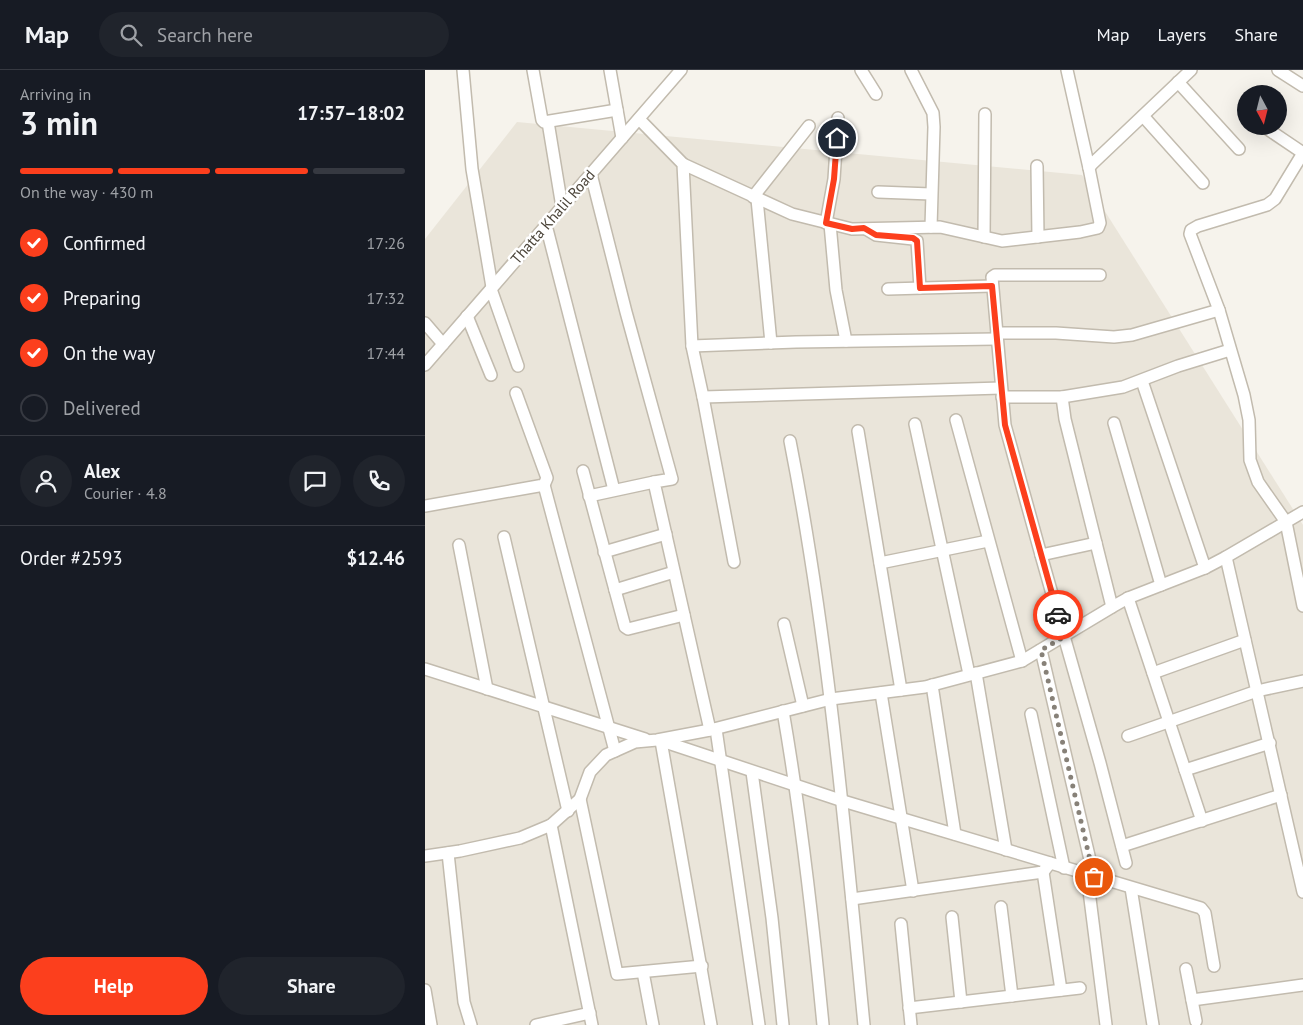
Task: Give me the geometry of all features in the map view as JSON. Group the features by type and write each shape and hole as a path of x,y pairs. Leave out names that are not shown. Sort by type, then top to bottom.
{"street":[{"path":"463,70 472,169 491,288 518,366"},
{"path":"533,70 542,120 544,122 617,110"},
{"path":"609,70 622,138"},
{"path":"861,70 876,94"},
{"path":"911,70 933,114 931,227"},
{"path":"639,119 683,164 792,214 852,229 940,227 1003,241 1080,232 1098,228 1101,223 1067,70"},
{"path":"1089,168 1191,70"},
{"path":"1278,70 1303,86"},
{"name":"Thatta Khalil Road","path":"425,365 678,72"},
{"path":"1178,82 1239,149"},
{"path":"985,114 985,237"},
{"path":"1143,116 1203,183"},
{"path":"839,118 828,224 836,290 846,341"},
{"path":"548,122 562,207"},
{"path":"771,343 755,198 809,126"},
{"path":"1276,135 1303,153 1275,198 1267,205 1198,226 1191,230 1190,234 1219,310 1244,395 1249,420 1250,460 1258,482 1286,522 1303,606"},
{"path":"683,164 692,346 734,562"},
{"path":"1037,166 1037,237"},
{"path":"589,496 672,479 626,312 591,174"},
{"path":"878,192 931,194"},
{"path":"546,225 614,490"},
{"path":"864,228 876,235 913,238 917,241 920,288"},
{"path":"1101,275 995,275 992,277 992,286 1005,425 1100,763 1126,863"},
{"path":"888,289 992,286"},
{"path":"692,346 1056,333 1114,338 1132,335 1219,310"},
{"path":"467,316 491,375"},
{"path":"425,323 443,344"},
{"path":"703,397 1001,393 1062,397 1123,387 1178,366 1230,350"},
{"path":"1142,381 1205,568"},
{"path":"516,394 547,478 544,485 615,751"},
{"path":"1062,397 1065,419 1113,606"},
{"path":"956,420 1022,661"},
{"path":"1114,423 1161,585"},
{"path":"915,424 942,550 972,673 1006,850"},
{"path":"858,431 901,690"},
{"path":"790,441 799,488 831,699 843,801 864,1025"},
{"path":"583,471 625,628 684,615"},
{"path":"654,482 684,615 721,761 759,1025"},
{"path":"425,506 544,485"},
{"path":"425,856 520,838 551,825 580,799 590,772 606,755 635,742 713,729 831,699 932,685 1022,661 1113,606 1205,568 1303,512"},
{"path":"604,552 666,534"},
{"path":"503,536 568,811"},
{"path":"880,563 988,541"},
{"path":"1041,554 1096,543"},
{"path":"459,545 487,689"},
{"path":"1226,557 1303,892"},
{"path":"615,590 675,572"},
{"path":"1129,598 1202,821"},
{"path":"784,624 803,706"},
{"path":"1153,673 1245,640"},
{"path":"1041,650 1090,876 1106,1025"},
{"path":"425,669 608,728 655,740 843,801 1006,850 1046,867"},
{"path":"1128,736 1257,691 1303,681"},
{"path":"932,685 955,834"},
{"path":"881,693 913,890"},
{"path":"783,711 796,786 811,900 823,1025"},
{"path":"1031,714 1064,868"},
{"path":"655,740 702,966 711,1025"},
{"path":"1185,770 1270,743"},
{"path":"752,772 772,918 783,1025"},
{"path":"1122,846 1281,795"},
{"path":"580,799 617,974 702,966"},
{"path":"551,825 592,1025"},
{"path":"448,853 464,1002 471,1025"},
{"path":"1046,867 1061,990"},
{"path":"852,900 1046,867 1064,868 1201,908 1205,913 1214,966"},
{"path":"1131,888 1153,1025"},
{"path":"1001,908 1012,996"},
{"path":"952,917 961,1002"},
{"path":"901,924 911,1025"},
{"path":"1187,969 1196,1021"},
{"path":"643,972 653,1025"},
{"path":"1192,1000 1303,985"},
{"path":"909,1008 1080,988"},
{"path":"425,990 431,1025"},
{"path":"536,1025 590,1013"}],"shaded area":[{"path":"517,122 1082,175 1303,525 1303,1025 425,1025 425,239"}],"way so far":[{"path":"1058,615 1064,637 1041,650 1094,877"}],"route":[{"path":"837,138 834,179 826,223 852,229 864,228 876,235 913,238 917,241 920,288 992,286 1005,425 1058,615"}]}
